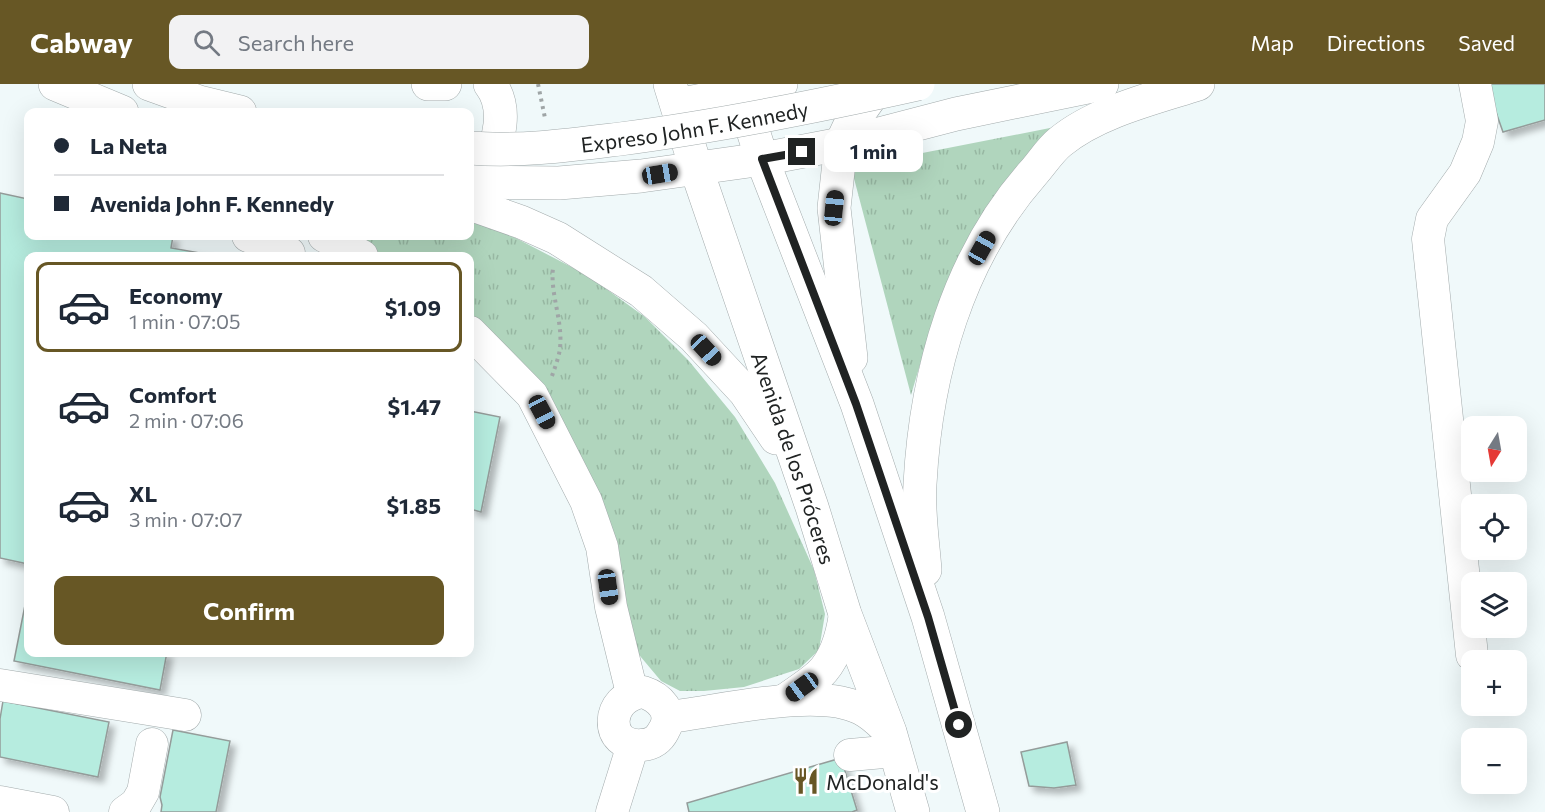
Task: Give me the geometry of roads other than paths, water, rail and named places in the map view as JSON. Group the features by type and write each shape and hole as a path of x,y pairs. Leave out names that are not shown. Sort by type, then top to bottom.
{"main road":[{"path":"54,84 112,108"},
{"path":"149,84 199,102 224,108"},
{"path":"428,84 446,84"},
{"path":"474,168 486,165 495,150 500,133 500,113 496,92 490,84"},
{"path":"674,95 781,84"},
{"path":"856,404 834,208 841,144 849,127 874,92 885,84"},
{"name":"Expreso John F. Kennedy","path":"474,148 557,147 696,129 918,84"},
{"path":"474,182 559,183 641,176 762,159 841,144 956,114 1102,84"},
{"path":"928,617 919,485 930,399 942,344 964,280 991,231 1020,188 1060,142 1088,124 1138,103 1198,84"},
{"path":"740,89 762,159 856,404 928,617 983,812"},
{"name":"Avenida de los Próceres","path":"674,95 696,168 812,507 845,614 893,742 913,812"},
{"path":"474,205 557,238 641,291 694,337 745,392 778,442 812,507"}],"street":[{"path":"44,84 82,108"},
{"path":"1471,650 1428,239 1432,219 1465,173 1478,142 1482,122 1475,84"},
{"path":"258,240 288,252"},
{"path":"332,240 354,252"},
{"path":"474,336 532,395 586,501 602,548 610,608 632,693"},
{"path":"785,700 820,674 842,634 845,614"},
{"path":"0,685 185,715"},
{"path":"643,692 655,696 663,704 668,717 666,728 660,738 651,744 633,746 621,740 616,733 615,710 623,699 632,693 643,692"},
{"path":"668,717 785,700 825,700 852,705 876,719 893,742 850,755"},
{"path":"125,812 136,804 143,792 152,744"},
{"path":"612,812 633,746"},
{"path":"0,802 53,812"}],"place":[{"name":"McDonald's","path":"806,781"}]}
